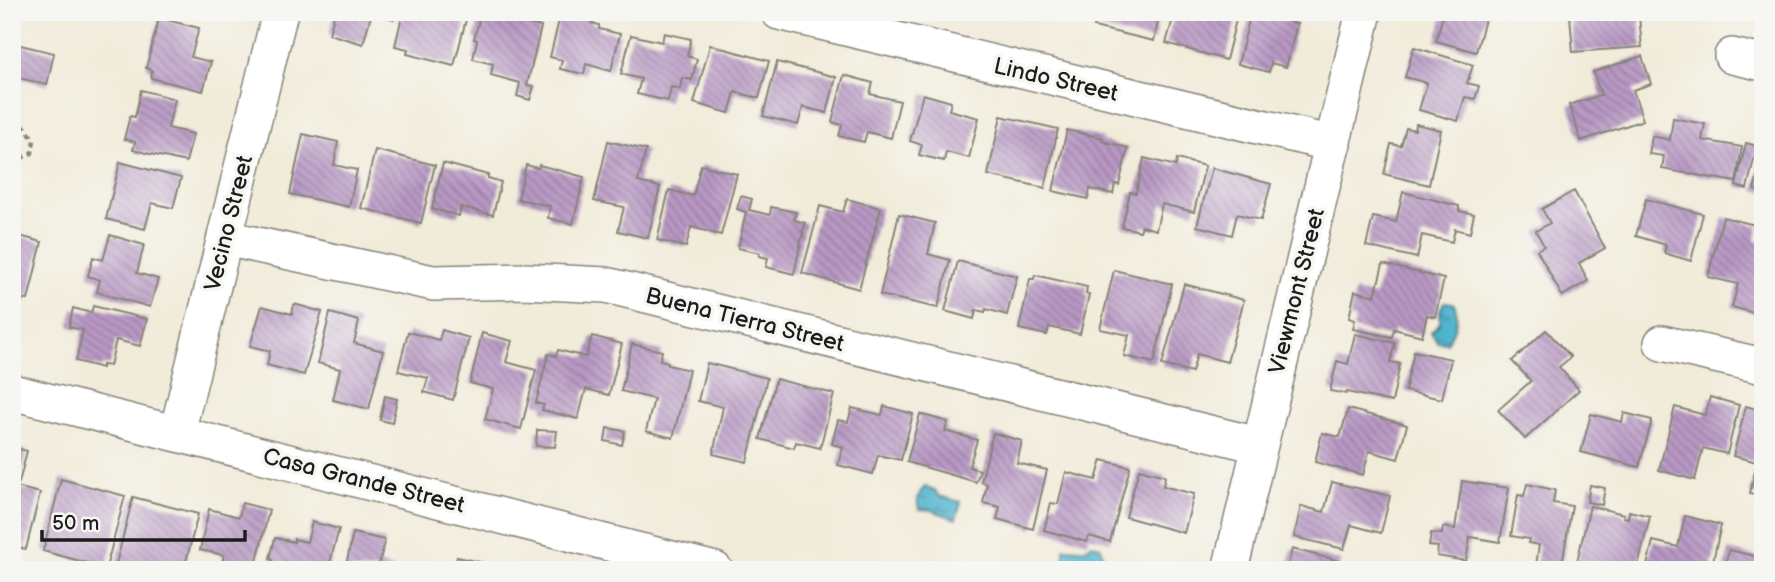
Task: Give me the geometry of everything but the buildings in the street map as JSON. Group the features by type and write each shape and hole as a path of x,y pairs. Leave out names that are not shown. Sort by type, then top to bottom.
{"street":[{"name":"Vecino Street","path":"177,433 280,12"},
{"name":"Lindo Street","path":"779,12 1333,144"},
{"name":"Viewmont Street","path":"1230,570 1364,12"},
{"name":"Buena Tierra Street","path":"225,238 433,283 524,281 606,285 1258,445"},
{"path":"1662,343 1763,366"},
{"name":"Casa Grande Street","path":"12,392 715,570"}],"path":[{"path":"12,123 25,127 34,140 32,153 17,160 12,159"}],"water":[{"path":"1444,302 1453,303 1456,312 1454,328 1447,343 1437,342 1431,332 1440,323 1440,310"},
{"path":"925,487 935,490 939,496 961,502 956,519 931,510 919,509 918,497"},
{"path":"1092,544 1101,547 1104,561 1093,568 1084,569 1064,559 1064,548 1085,549"}]}
